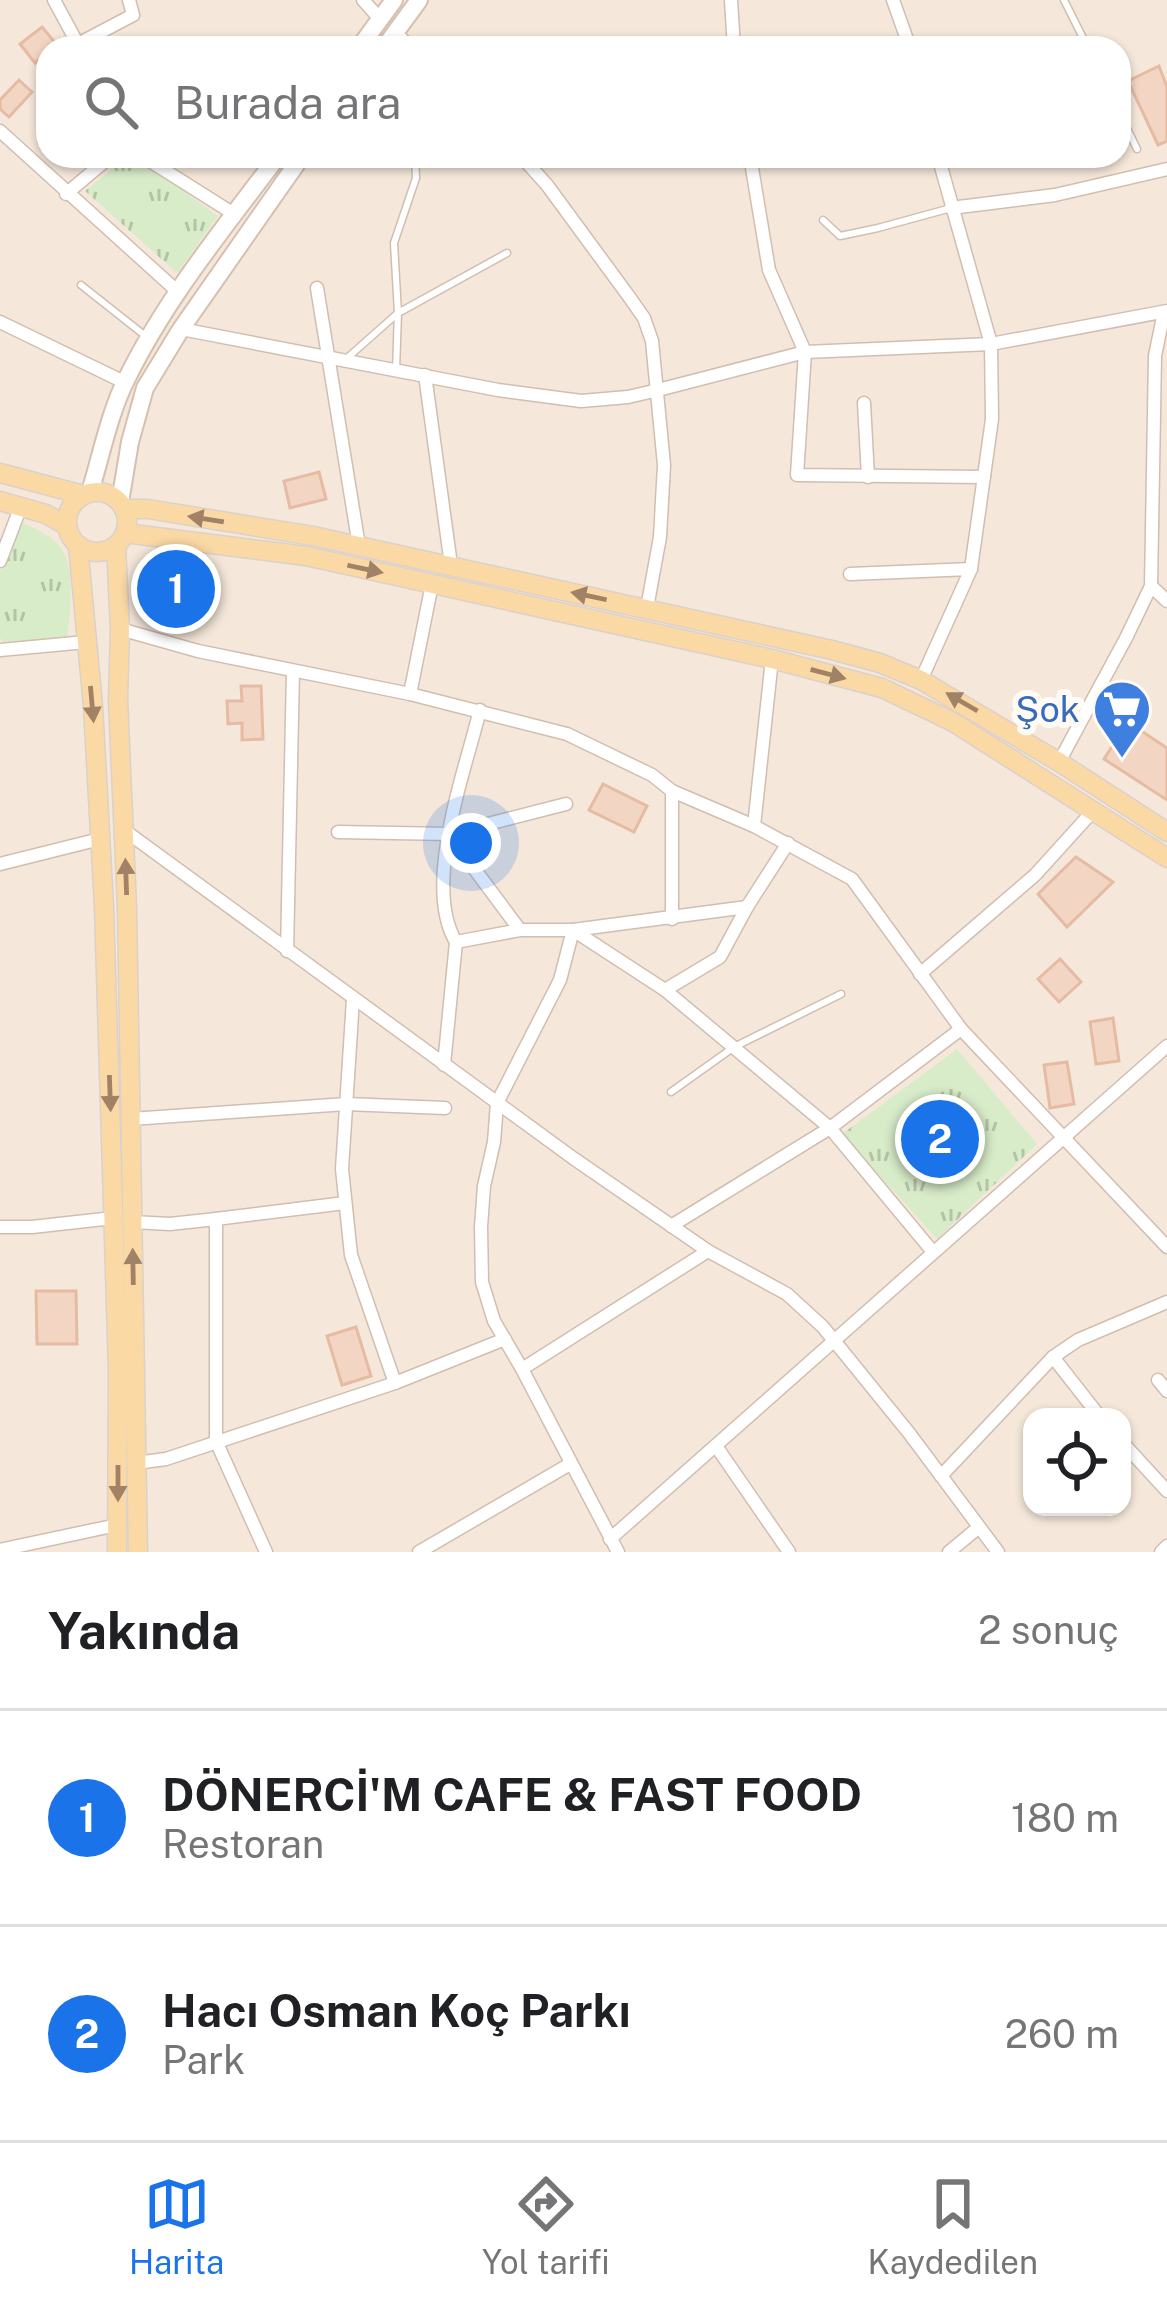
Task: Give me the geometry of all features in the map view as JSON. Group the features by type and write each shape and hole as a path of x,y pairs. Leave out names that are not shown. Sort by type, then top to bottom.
{"main road":[{"path":"368,36 394,0"},
{"path":"393,36 419,0"},
{"path":"67,526 69,511 87,493 124,382 148,338 176,291 269,168"},
{"path":"117,1552 118,1371 131,1119 118,699 121,539 127,516 122,505 130,442 145,388 294,168"},
{"path":"0,472 87,493 106,493 122,505 359,546 880,663 921,680 1167,832"},
{"path":"0,501 46,514 67,526 78,545 123,1220 138,1552"},
{"path":"78,545 101,552 121,539 306,556 772,658 882,688 953,722 1167,858"}],"street":[{"path":"54,0 74,36"},
{"path":"96,36 133,15 129,0"},
{"path":"363,0 380,20"},
{"path":"731,0 733,36"},
{"path":"893,0 906,36"},
{"path":"0,131 36,165"},
{"path":"39,168 176,291"},
{"path":"66,194 96,168"},
{"path":"161,168 234,214"},
{"path":"531,168 644,318 652,340 664,465 660,537 647,608"},
{"path":"752,168 769,270 805,352 797,476 985,477"},
{"path":"921,680 971,569 992,419 991,344 941,168"},
{"path":"951,208 1055,195 1167,169"},
{"path":"317,288 359,546"},
{"path":"181,329 498,390 581,400 628,397 805,352 991,344 1165,312 1155,356 1151,586 1059,762"},
{"path":"0,322 124,382"},
{"path":"424,375 451,566"},
{"path":"864,403 868,477"},
{"path":"0,561 20,506"},
{"path":"850,574 971,569"},
{"path":"410,694 432,584"},
{"path":"1151,586 1167,601"},
{"path":"120,629 567,734 852,879 961,1029 1061,1138 1164,1236"},
{"path":"0,650 86,642"},
{"path":"754,826 772,658"},
{"path":"287,951 293,670"},
{"path":"444,1065 456,942 447,927 441,889 449,834 480,710"},
{"path":"672,919 673,791"},
{"path":"338,832 449,834 566,804"},
{"path":"920,974 1035,875 1094,811"},
{"path":"124,830 671,1226 787,1294 835,1341 998,1552"},
{"path":"449,834 520,930"},
{"path":"0,864 100,839"},
{"path":"665,990 720,957 788,843"},
{"path":"456,942 520,930 574,930 747,907"},
{"path":"574,930 665,990 830,1128 934,1252"},
{"path":"574,930 560,980 497,1103 484,1186 482,1282 494,1322 614,1545 716,1446 1167,1046"},
{"path":"353,999 342,1169 345,1203 351,1255 395,1383"},
{"path":"671,1226 830,1128 961,1029"},
{"path":"131,1119 346,1104 445,1108"},
{"path":"0,1227 123,1220 170,1224 345,1203"},
{"path":"216,1219 216,1441 266,1552"},
{"path":"522,1369 708,1251"},
{"path":"940,1476 1053,1358 1078,1340 1167,1302"},
{"path":"136,1463 166,1460 395,1383 505,1339"},
{"path":"1053,1358 1093,1408"},
{"path":"716,1446 789,1552"},
{"path":"1131,1452 1167,1491"},
{"path":"419,1552 570,1464"},
{"path":"0,1550 117,1525"},
{"path":"949,1552 980,1527"}],"lane":[{"path":"1064,0 1082,36"},
{"path":"1131,137 1137,149"},
{"path":"396,370 394,243 416,168"},
{"path":"823,220 840,236 951,208"},
{"path":"345,360 398,314 507,253"},
{"path":"81,285 148,338"},
{"path":"671,1092 734,1047 841,994"}],"shaded area":[{"path":"0,0 1167,0 1167,1552 0,1552"}],"green space":[{"path":"113,168 152,168 218,216 177,273 85,191"},
{"path":"20,522 54,540 66,558 71,593 67,639 6,645 0,638 0,572"},
{"path":"957,1049 1037,1144 937,1239 842,1134"}],"building":[{"path":"42,27 50,36 36,36 35,63 20,44"},
{"path":"1159,66 1167,87 1167,141 1158,145 1131,80"},
{"path":"19,80 32,92 9,117 0,109 0,100"},
{"path":"319,472 326,499 290,508 284,481"},
{"path":"241,686 261,686 263,739 242,740 242,723 228,724 227,701 242,701"},
{"path":"1128,722 1167,748 1167,800 1104,759"},
{"path":"603,784 647,806 634,832 589,810"},
{"path":"1076,857 1113,882 1067,927 1038,894"},
{"path":"1060,959 1081,982 1059,1002 1038,979"},
{"path":"1113,1018 1119,1061 1096,1064 1090,1022"},
{"path":"1067,1062 1074,1104 1050,1108 1044,1065"},
{"path":"36,1291 76,1291 77,1344 37,1344"},
{"path":"356,1327 371,1376 342,1385 327,1336"}],"place":[{"name":"DÖNERCİ'M CAFE & FAST FOOD","path":"176,589"},
{"name":"Şok","path":"1122,760"},
{"name":"Hacı Osman Koç Parkı","path":"940,1139"}]}
